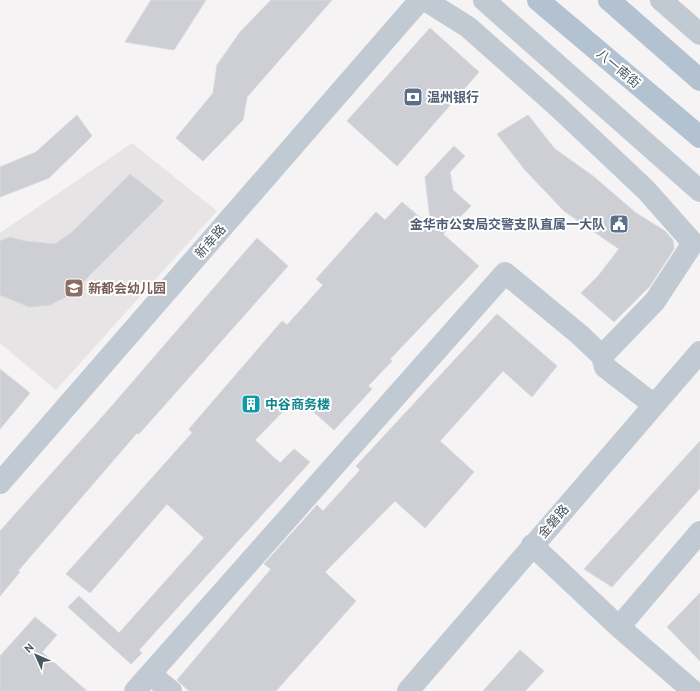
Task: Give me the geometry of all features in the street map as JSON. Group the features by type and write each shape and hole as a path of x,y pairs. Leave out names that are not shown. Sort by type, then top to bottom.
{"main road":[{"name":"八一南街","path":"538,0 700,136"},
{"path":"609,0 700,80"}],"street":[{"name":"新幸路","path":"0,483 420,0"},
{"path":"425,0 468,27 557,106 646,190 693,243 655,301 602,356"},
{"path":"484,0 700,190"},
{"path":"661,0 700,34"},
{"path":"135,691 505,273 580,335 602,356 605,367 654,405"},
{"name":"金磐路","path":"408,691 700,352"},
{"path":"619,627 700,532"},
{"path":"532,546 619,627 693,691"},
{"path":"150,674 171,691"}],"shaded area":[{"name":"新都会幼儿园","path":"132,143 217,211 56,390 0,343 0,233"}],"building":[{"path":"151,0 206,0 174,50 125,42"},
{"path":"271,0 332,0 247,97 243,120 203,161 176,138 213,93 217,65 240,32"},
{"name":"温州银行","path":"430,28 479,72 397,166 347,121"},
{"path":"77,115 92,136 49,178 0,197 0,167 36,152"},
{"name":"金华市公安局交警支队直属一大队","path":"528,115 555,149 593,176 636,213 665,231 673,240 674,249 650,286 614,322 581,293 598,276 619,249 564,211 525,170 497,134"},
{"path":"454,146 465,156 450,172 453,190 471,206 443,234 479,266 390,359 392,361 368,386 372,389 334,430 297,397 255,440 280,463 294,449 310,462 139,650 142,653 131,664 68,607 79,596 119,633 204,538 167,504 90,593 66,574 192,433 189,429 282,321 287,325 323,285 316,279 376,212 385,220 402,202 431,227 425,177"},
{"path":"130,174 164,201 70,295 50,305 29,307 0,295 0,241 10,237 25,241 55,244 72,232"},
{"path":"257,238 288,266 139,434 137,433 18,571 20,572 0,596 0,531 110,408"},
{"path":"497,314 557,366 532,397 503,371 440,441 474,472 425,528 395,501 325,572 356,601 276,691 189,691 177,680 271,569 264,564 317,505 323,511 360,470 356,466"},
{"path":"0,369 30,393 0,429"},
{"path":"700,441 700,488 612,587 584,569"},
{"path":"700,593 700,661 667,627"},
{"path":"35,617 57,635 42,652 87,691 0,691 0,656"},
{"path":"520,650 544,671 525,691 483,691"}],"place":[{"name":"温州银行","path":"413,97"},
{"name":"金华市公安局交警支队直属一大队","path":"619,224"},
{"name":"新都会幼儿园","path":"74,288"},
{"name":"中谷商务楼","path":"251,404"}]}
